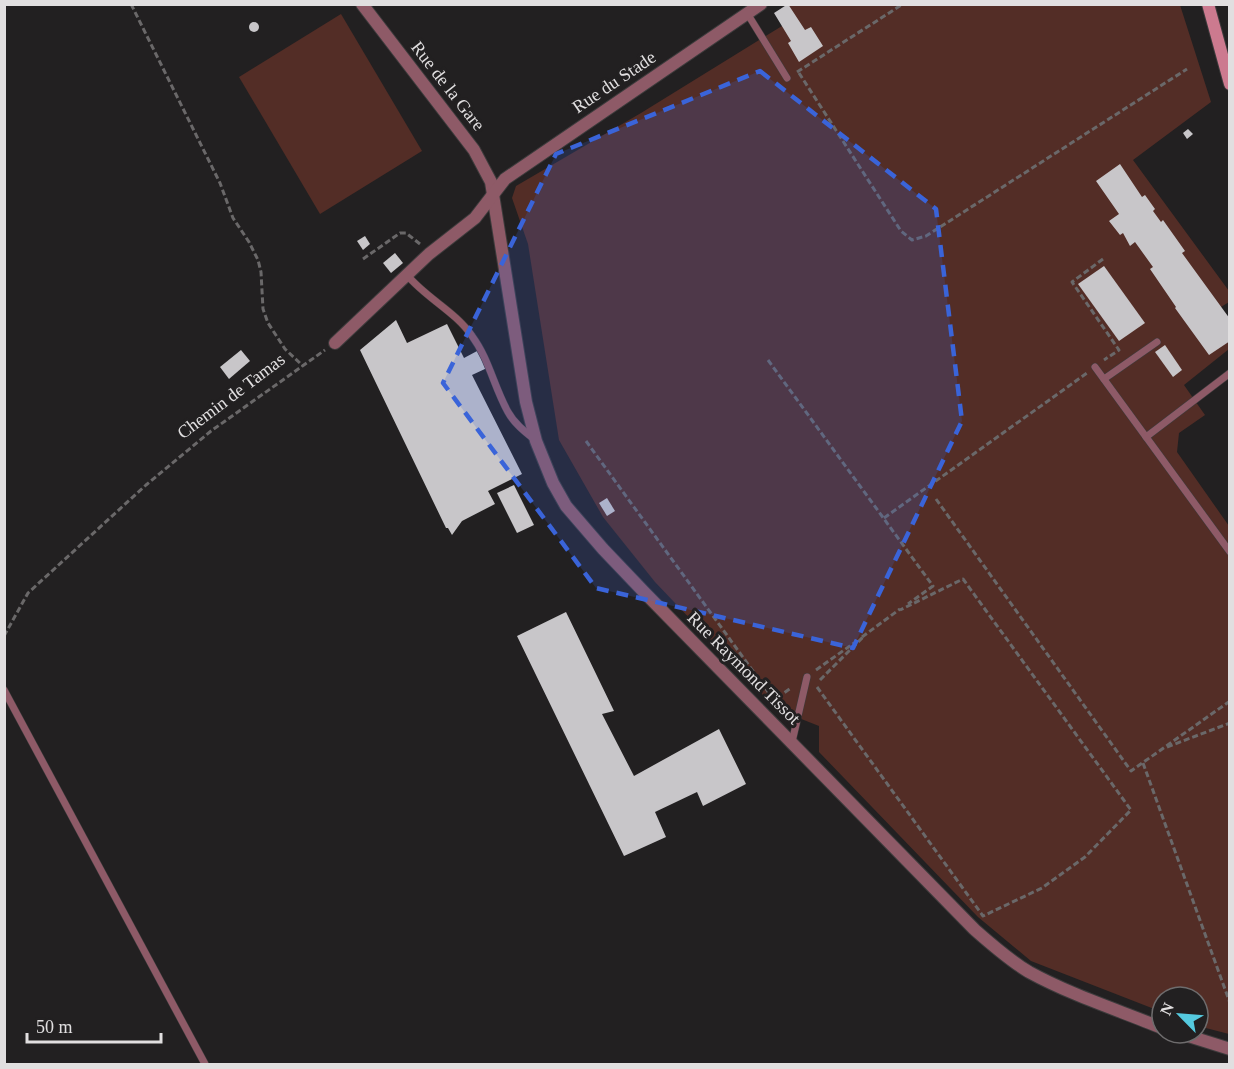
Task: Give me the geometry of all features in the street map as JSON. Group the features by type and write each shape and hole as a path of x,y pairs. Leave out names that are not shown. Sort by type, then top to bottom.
{"street":[{"name":"Rue de la Gare","path":"362,4 474,150 491,182 492,196"},
{"name":"Rue du Stade","path":"492,196 505,178 761,4"},
{"path":"1208,4 1230,84"},
{"path":"335,343 429,254 475,218 492,196"},
{"name":"Rue Raymond Tissot","path":"492,196 499,225 526,402 536,441 553,483 566,506 596,541 974,929 998,950 1028,971 1060,987 1150,1023"},
{"path":"1210,1043 1230,1049"}],"lane":[{"path":"747,13 787,78"},
{"path":"408,275 416,286 464,326 472,336 485,358 508,413 516,424 536,441"},
{"path":"1104,379 1157,342"},
{"path":"1095,367 1230,552"},
{"path":"1146,437 1230,373"},
{"path":"792,742 807,676"},
{"path":"4,690 205,1065"}],"path":[{"path":"131,4 220,183 233,218 258,260 263,309 273,334 303,366"},
{"path":"787,78 903,4"},
{"path":"798,71 901,231 912,240 926,236 1187,69"},
{"path":"363,259 400,233 406,233 414,238 429,254"},
{"path":"884,519 1119,350 1072,282 1103,260"},
{"name":"Chemin de Tamas","path":"4,636 28,593 146,485 211,431 335,343"},
{"path":"586,441 774,700 933,586 768,360"},
{"path":"936,499 1131,771 1230,701"},
{"path":"863,637 815,684 983,916 1051,882 1085,857 1131,810 963,579 900,610"},
{"path":"1163,749 1230,723"},
{"path":"1143,763 1230,1003"}],"highlighted area":[{"path":"760,71 936,209 962,421 853,648 596,588 443,383 556,154"}],"shaded area":[{"path":"788,5 1180,5 1211,102 1133,160 1229,291 1229,302 1221,307 1229,349 1184,385 1205,415 1179,433 1177,452 1229,526 1229,1034 1210,1029 1210,985 1150,985 1150,1007 1031,961 978,917 819,752 819,726 776,709 655,582 603,517 559,440 528,244 512,198 516,186 641,113 782,26"},
{"path":"341,14 422,151 320,214 239,77"}],"building":[{"path":"788,4 805,30 811,27 823,46 799,62 788,43 791,41 774,13"},
{"path":"254,22 259,27 254,32 249,27"},
{"path":"1188,129 1193,134 1187,139 1183,133"},
{"path":"1120,164 1142,197 1145,195 1155,209 1153,211 1161,222 1163,220 1185,251 1182,253 1230,319 1230,341 1209,355 1175,308 1150,269 1153,267 1135,242 1130,246 1123,233 1120,235 1109,221 1119,214 1096,181"},
{"path":"365,236 370,244 363,250 357,241"},
{"path":"395,253 403,263 391,273 383,263"},
{"path":"1104,266 1145,323 1119,341 1078,284"},
{"path":"396,320 407,343 447,324 464,358 479,350 487,368 472,375 522,474 488,491 495,504 462,521 452,535 446,528 360,350"},
{"path":"1165,345 1182,370 1173,377 1155,352"},
{"path":"241,350 250,361 229,379 220,367"},
{"path":"514,485 534,525 517,533 497,493"},
{"path":"607,498 615,511 607,516 599,503"},
{"path":"566,612 614,711 602,714 634,776 719,729 746,784 703,806 697,792 655,812 666,837 624,856 517,636"}]}
